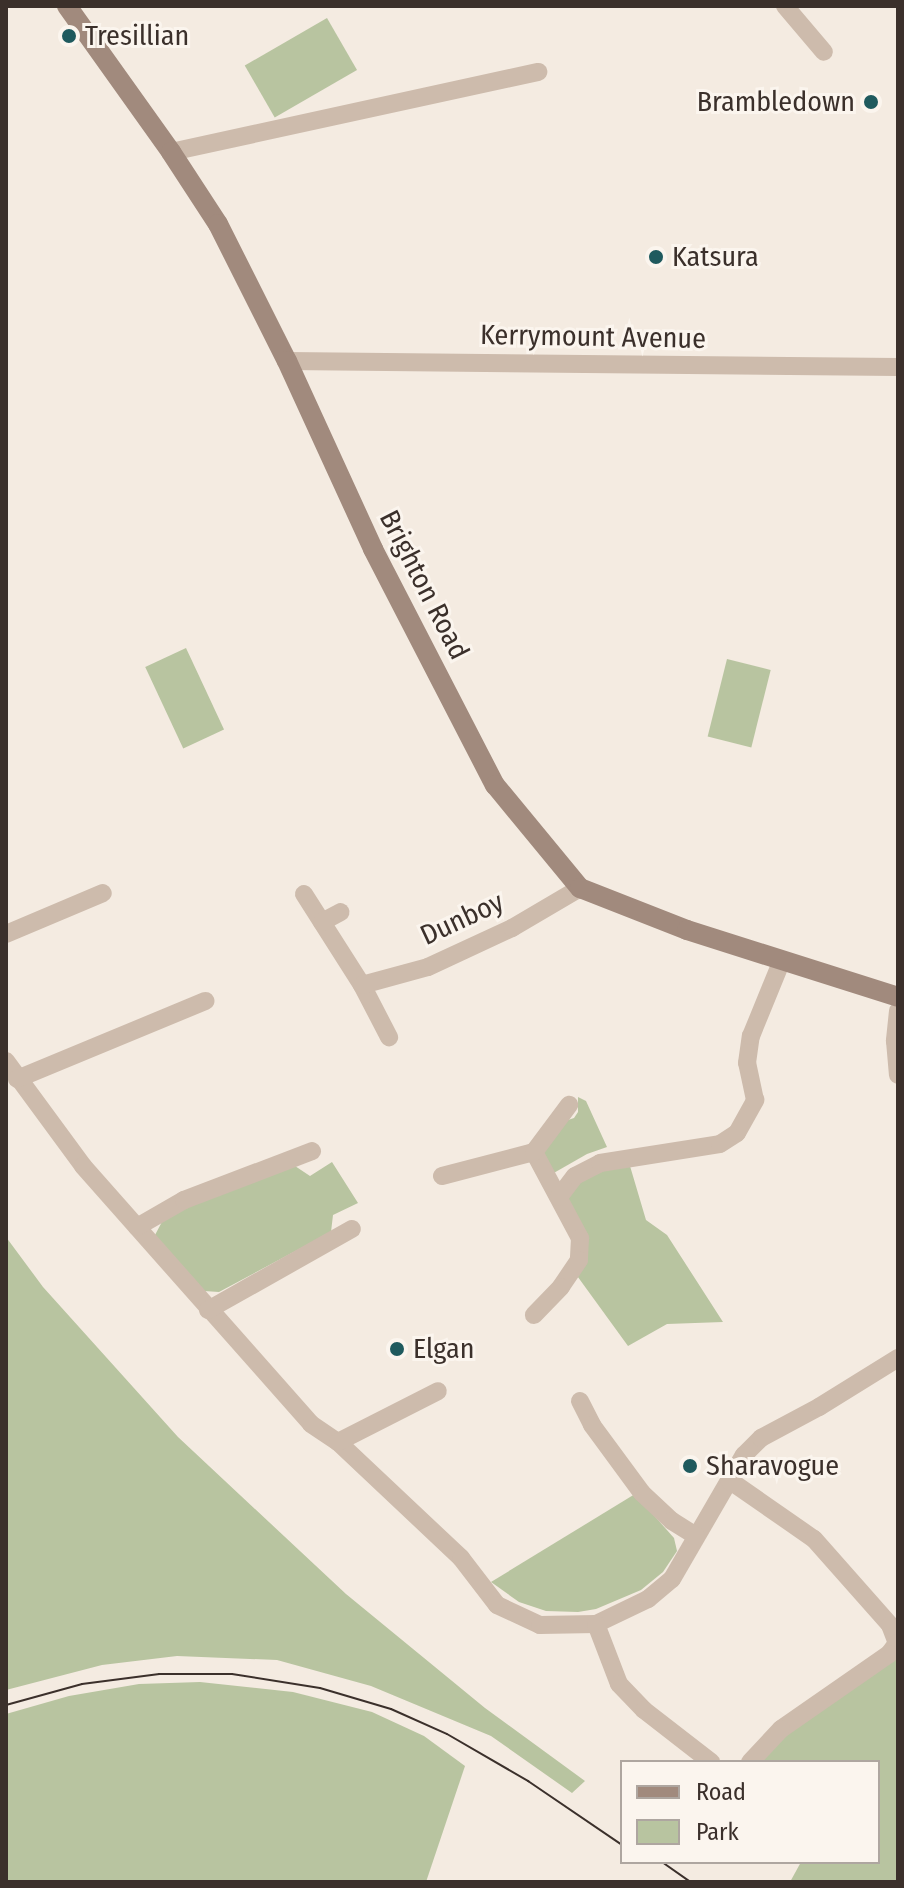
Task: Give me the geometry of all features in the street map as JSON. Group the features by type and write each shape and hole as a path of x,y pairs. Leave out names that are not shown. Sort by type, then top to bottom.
{"street":[{"name":"Brighton Road","path":"67,6 218,224 287,361 373,549 495,785 580,888 687,930 898,997"},
{"path":"785,6 824,52"},
{"path":"171,152 538,72"},
{"name":"Kerrymount Avenue","path":"287,361 898,367"},
{"name":"Dunboy","path":"362,985 428,967 512,928 580,888"},
{"path":"6,934 103,893"},
{"path":"304,894 362,985 389,1037"},
{"path":"322,922 341,912"},
{"path":"559,1197 575,1176 600,1163 720,1144 737,1133 755,1100 747,1063 751,1036 782,960"},
{"path":"17,1079 205,1001"},
{"path":"898,1011 895,1041 898,1075"},
{"path":"6,1061 83,1166 311,1424 338,1442 461,1558 497,1605 540,1625 596,1624 648,1599 672,1579 744,1455 761,1438 819,1407 898,1358"},
{"path":"442,1176 534,1152 569,1105"},
{"path":"137,1227 184,1200 312,1151"},
{"path":"534,1152 580,1238 579,1260 561,1287 534,1315"},
{"path":"208,1310 352,1229"},
{"path":"338,1442 438,1391"},
{"path":"580,1401 592,1425 642,1493 672,1521 696,1536"},
{"path":"729,1480 814,1539 890,1625 897,1643 889,1654 781,1729 752,1760"},
{"path":"596,1624 619,1684 677,1737 708,1760"}],"green space":[{"path":"327,18 357,70 275,117 245,66"},
{"path":"186,648 224,730 183,749 145,667"},
{"path":"727,659 771,670 751,748 708,737"},
{"path":"578,1097 586,1101 607,1147 587,1154 552,1174 534,1162 568,1120 574,1118 578,1112"},
{"path":"332,1162 358,1203 333,1215 331,1232 219,1292 204,1291 155,1235 164,1218 181,1208 295,1166 310,1176"},
{"path":"630,1166 646,1220 667,1235 723,1322 667,1324 628,1346 575,1273 582,1259 563,1192 591,1173"},
{"path":"6,1237 43,1287 178,1437 346,1594 485,1708 585,1781 572,1793 491,1736 371,1686 277,1660 177,1656 102,1665 6,1690"},
{"path":"635,1494 674,1538 677,1551 663,1572 641,1590 596,1609 546,1611 519,1602 491,1582"},
{"path":"898,1657 898,1882 790,1882 800,1864 880,1864 880,1760 763,1760 787,1732"},
{"path":"200,1682 293,1692 372,1712 424,1736 465,1766 426,1882 6,1882 6,1714 69,1696 139,1684"}],"tram line":[{"path":"6,1705 82,1684 159,1674 232,1674 320,1688 391,1709 447,1734 528,1781 620,1844"},
{"path":"665,1864 691,1882"}],"place":[{"name":"Tresillian","path":"69,36"},
{"name":"Brambledown","path":"871,102"},
{"name":"Katsura","path":"656,257"},
{"name":"Elgan","path":"397,1349"},
{"name":"Sharavogue","path":"690,1466"}]}
